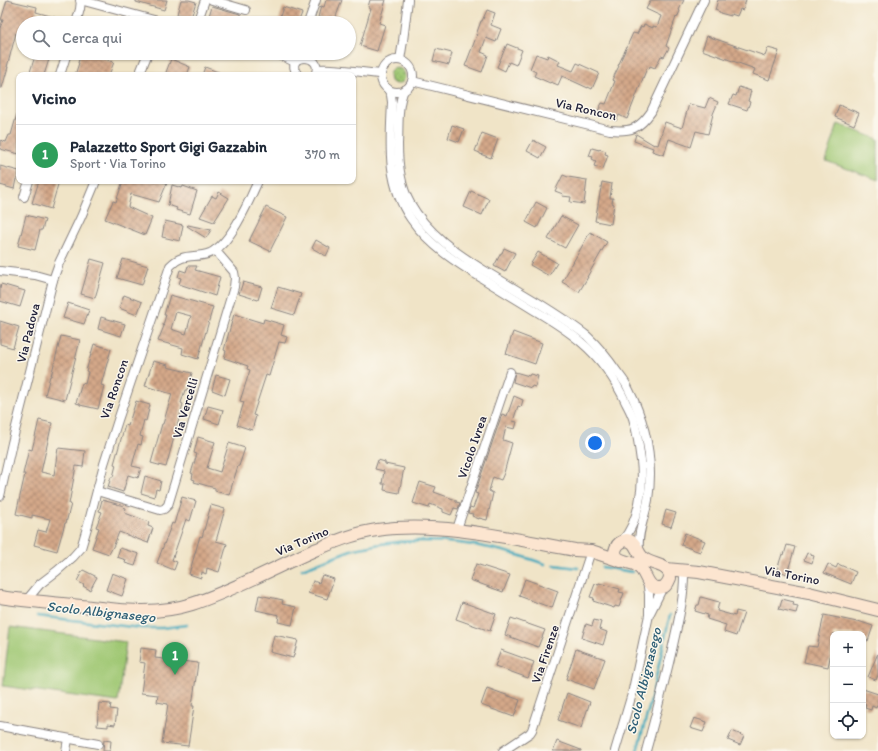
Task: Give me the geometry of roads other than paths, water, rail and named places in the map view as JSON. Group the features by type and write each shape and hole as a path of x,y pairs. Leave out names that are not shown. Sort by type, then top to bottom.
{"street":[{"path":"78,16 81,0 136,16"},
{"path":"199,16 205,0"},
{"path":"212,0 246,10"},
{"path":"310,16 316,0"},
{"path":"400,60 404,41 408,0"},
{"name":"Via Roncon","path":"412,81 623,132 639,125 651,112 704,0"},
{"path":"61,72 65,60"},
{"path":"140,72 145,60"},
{"path":"291,60 295,62 294,67 296,72"},
{"path":"312,60 316,64 316,72 332,68 381,74"},
{"path":"621,560 616,554 616,547 630,530 638,507 642,467 634,421 621,392 602,363 582,343 561,326 463,267 434,246 420,232 403,206 393,180 390,148 392,102 388,89 382,83 381,74 387,63 400,60 410,66 413,73 410,85 404,90 401,96 398,148 401,179 405,190 410,202 427,227 439,239 468,260 566,320 588,337 608,358 628,388 642,420 648,443 648,498 640,532 638,544 639,551"},
{"path":"388,89 396,92 404,90"},
{"path":"24,197 28,184"},
{"name":"Via Padova","path":"0,496 12,443 59,263 95,184"},
{"path":"215,250 220,247 231,232 249,202 257,184"},
{"name":"Via Roncon","path":"30,601 30,596 40,584 74,557 81,548 104,464 170,266 178,259 209,254 215,250"},
{"name":"Via Vercelli","path":"97,491 160,510 164,509 168,505 234,287 234,272 215,250"},
{"path":"0,271 35,275 54,280"},
{"name":"Vicolo Ivrea","path":"457,530 510,372"},
{"name":"Via Torino","path":"30,601 145,612 167,610 193,603 226,591 291,560 345,538 376,530 401,528 457,530 575,550 591,551 636,565 644,573 647,580"},
{"name":"Via Torino","path":"591,551 626,540 633,542 646,560 666,568 699,572 809,593 878,610"},
{"name":"Via Firenze","path":"503,751 530,733 532,730 591,551"},
{"path":"649,616 670,574 666,568"},
{"name":"Via Torino","path":"666,584 684,575 699,572"},
{"path":"646,751 677,625 683,594 684,575"},
{"path":"647,580 652,586 659,588 666,584"},
{"path":"615,751 632,694 649,616 649,594 647,580"},
{"path":"0,597 30,601"},
{"path":"0,726 98,744"},
{"path":"66,751 68,739"}],"waterway":[{"name":"Scolo Albignasego","path":"302,569 354,549 396,542 418,541 461,543 504,551 545,564"},
{"name":"Scolo Albignasego","path":"554,565 578,568"},
{"name":"Scolo Albignasego","path":"602,567 632,572"},
{"name":"Scolo Albignasego","path":"637,751 650,704 670,615"},
{"name":"Scolo Albignasego","path":"37,616 141,628 162,628 187,625"}],"place":[{"name":"Palazzetto Sport Gigi Gazzabin","path":"175,675"}]}
